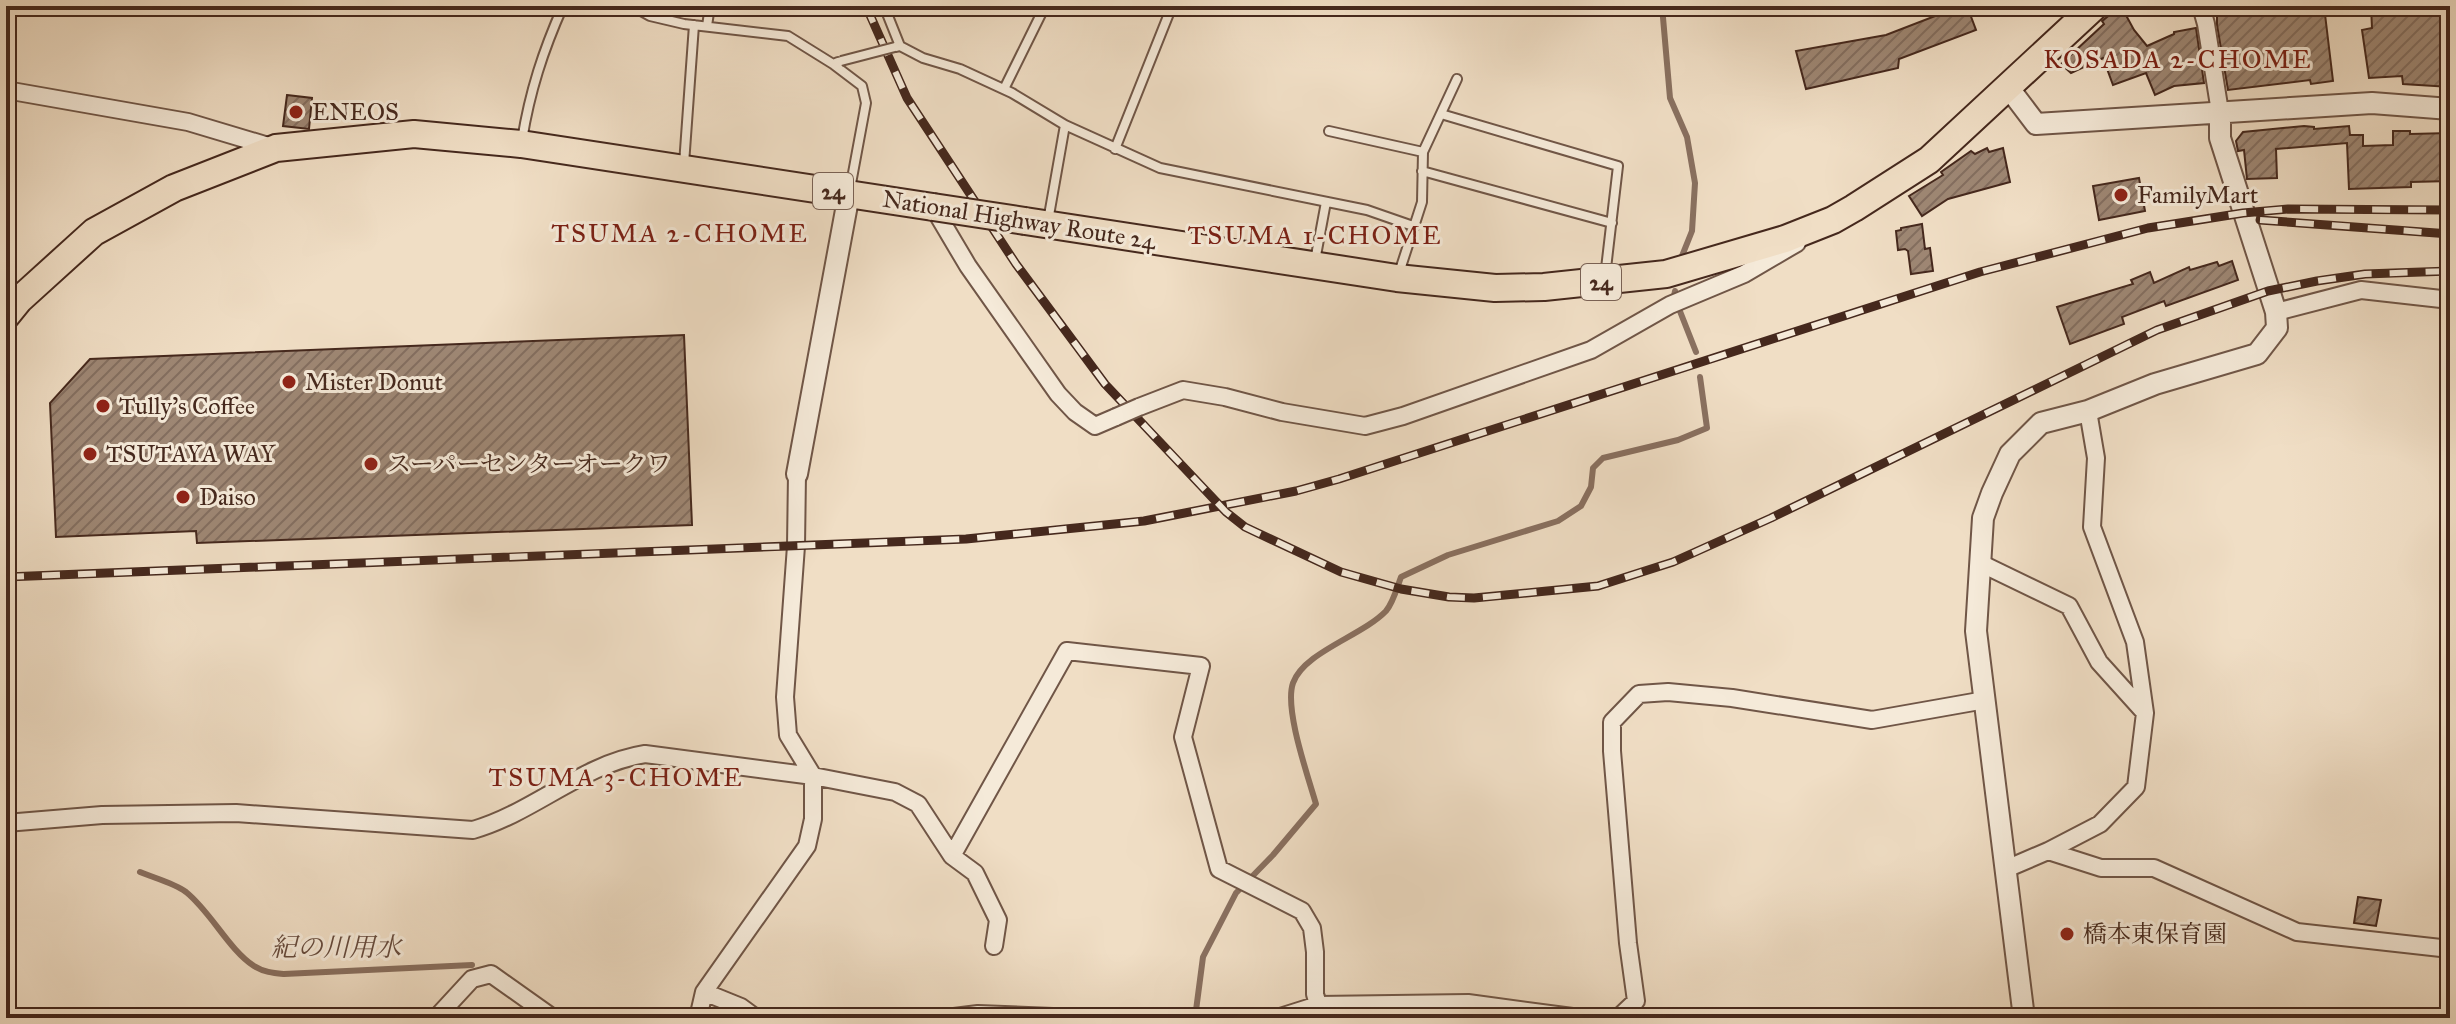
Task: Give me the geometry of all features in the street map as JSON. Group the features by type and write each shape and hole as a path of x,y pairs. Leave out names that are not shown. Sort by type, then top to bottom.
{"highway":[{"name":"National Highway Route 24","path":"6,316 19,300 94,232 174,188 276,148 414,134 521,144 1397,278 1495,288 1544,287 1666,274 1785,239 1854,208 1929,160 2095,6"}],"street":[{"path":"2024,1018 1976,631 1983,518 2010,454 2041,423 2088,411 2155,384 2257,354 2277,328 2276,312 2220,138 2220,112 2201,6"},
{"path":"2008,87 2036,124 2372,103 2450,109"},
{"path":"6,90 188,122 276,148"},
{"path":"698,1018 704,992 807,846 813,819 813,776 788,735 785,697 796,546 797,474 849,194"},
{"path":"933,207 968,266 1058,394 1075,412 1095,426 1183,390 1365,426 1403,416 1591,350 1670,305 1744,274 1794,245 1816,226"},
{"path":"2276,312 2361,290 2450,300"},
{"path":"2006,869 2100,824 2136,787 2145,713 2135,642 2092,527 2096,458 2088,411"},
{"path":"1980,563 2069,606 2099,662 2145,713"},
{"path":"952,856 1067,651 1201,666 1183,737 1219,869 1302,911 1312,928 1318,1005"},
{"path":"1618,1018 1636,1001 1628,943 1612,722 1639,694 1668,692 1732,698 1872,720 1985,700"},
{"path":"6,823 102,815 236,813 473,830 498,823 525,806 622,758 645,754 813,776 895,792 918,804 952,856 975,873 998,920 994,946"},
{"path":"2048,851 2101,868 2154,868 2297,932 2450,949"},
{"path":"436,1018 472,979 491,974 553,1018"},
{"path":"704,992 741,1007 756,1018"},
{"path":"1280,1018 1318,1005 1468,1003 1580,1018"},
{"path":"946,1018 978,1014 1078,1018"}],"lane":[{"path":"521,144 528,101 543,52 563,6"},
{"path":"632,6 650,16 694,25 788,36 837,63 862,86 866,103 849,194"},
{"path":"707,26 710,6"},
{"path":"884,6 898,47"},
{"path":"1004,89 1045,6"},
{"path":"1115,149 1172,6"},
{"path":"683,169 694,25"},
{"path":"837,63 898,47 1004,89 1065,125 1160,168 1367,210 1413,226"},
{"path":"1397,278 1422,202 1423,152 1457,79"},
{"path":"1441,114 1618,166 1605,282"},
{"path":"1036,223 1065,125"},
{"path":"1329,131 1423,152"},
{"path":"1422,171 1612,223"},
{"path":"1314,264 1326,202"}],"building":[{"path":"1967,6 1976,30 1899,59 1898,68 1806,89 1796,51 1886,35"},
{"path":"2121,6 2147,46 2174,32 2196,28 2204,83 2174,86 2155,95 2146,73 2113,85 2103,58 2071,73 2061,64 2104,24 2102,21"},
{"path":"2217,6 2324,6 2333,81 2311,84 2310,80 2228,90 2217,25"},
{"path":"2371,6 2450,6 2450,87 2403,84 2402,76 2369,78 2362,30 2372,28"},
{"path":"287,95 312,98 309,129 283,126"},
{"path":"2304,126 2314,129 2349,126 2350,135 2363,135 2363,146 2393,145 2393,131 2410,131 2410,134 2450,133 2450,181 2411,182 2411,187 2349,189 2347,143 2276,149 2277,178 2247,179 2244,150 2238,151 2236,141 2243,132"},
{"path":"1987,148 1989,152 2003,148 2010,182 1948,199 1922,216 1909,196 1943,175 1941,172 1971,151 1975,154"},
{"path":"2139,178 2145,211 2099,220 2093,186"},
{"path":"1922,224 1925,249 1930,248 1933,271 1911,274 1908,251 1898,250 1896,231"},
{"path":"2232,261 2238,280 2166,306 2164,301 2122,317 2124,324 2070,344 2057,307 2133,284 2131,280 2150,272 2154,283 2189,267 2190,270 2217,262 2219,266"},
{"name":"スーパーセンターオークワ","path":"684,335 692,525 197,543 196,531 56,537 50,403 90,359"},
{"path":"2358,897 2381,900 2376,926 2354,923"}],"waterway":[{"path":"1662,6 1670,98 1687,137 1695,183 1692,231 1680,261"},
{"path":"1675,291 1674,296 1696,352"},
{"path":"1195,1018 1203,957 1236,893 1316,804 1298,743 1292,709 1293,683 1299,672 1321,653 1386,611 1401,577 1448,555 1558,521 1581,506 1591,487 1593,468 1603,458 1678,440 1707,428 1700,377"},
{"name":"紀の川用水","path":"140,872 186,892 236,950 254,966 265,971 284,974 472,965"}],"railway":[{"path":"866,6 907,98 1016,264 1105,384 1226,512 1245,527 1341,572 1401,589 1474,598 1598,586 1673,562 1771,518 2157,330 2268,291 2317,281 2365,274 2450,271"},
{"path":"6,577 966,539 1144,521 1296,491 1339,479 1980,272 2148,228 2288,209 2450,210"},
{"path":"2260,220 2450,234"}],"place":[{"name":"ENEOS","path":"296,112"},
{"name":"FamilyMart","path":"2121,195"},
{"name":"Mister Donut","path":"289,382"},
{"name":"Tully's Coffee","path":"103,406"},
{"name":"TSUTAYA WAY","path":"90,454"},
{"name":"スーパーセンターオークワ","path":"371,464"},
{"name":"Daiso","path":"183,497"},
{"name":"橋本東保育園","path":"2067,934"}],"district":[{"name":"KOSADA 2-CHOME","path":"2178,59"},
{"name":"TSUMA 2-CHOME","path":"680,233"},
{"name":"TSUMA 1-CHOME","path":"1315,235"},
{"name":"TSUMA 3-CHOME","path":"616,777"}]}
